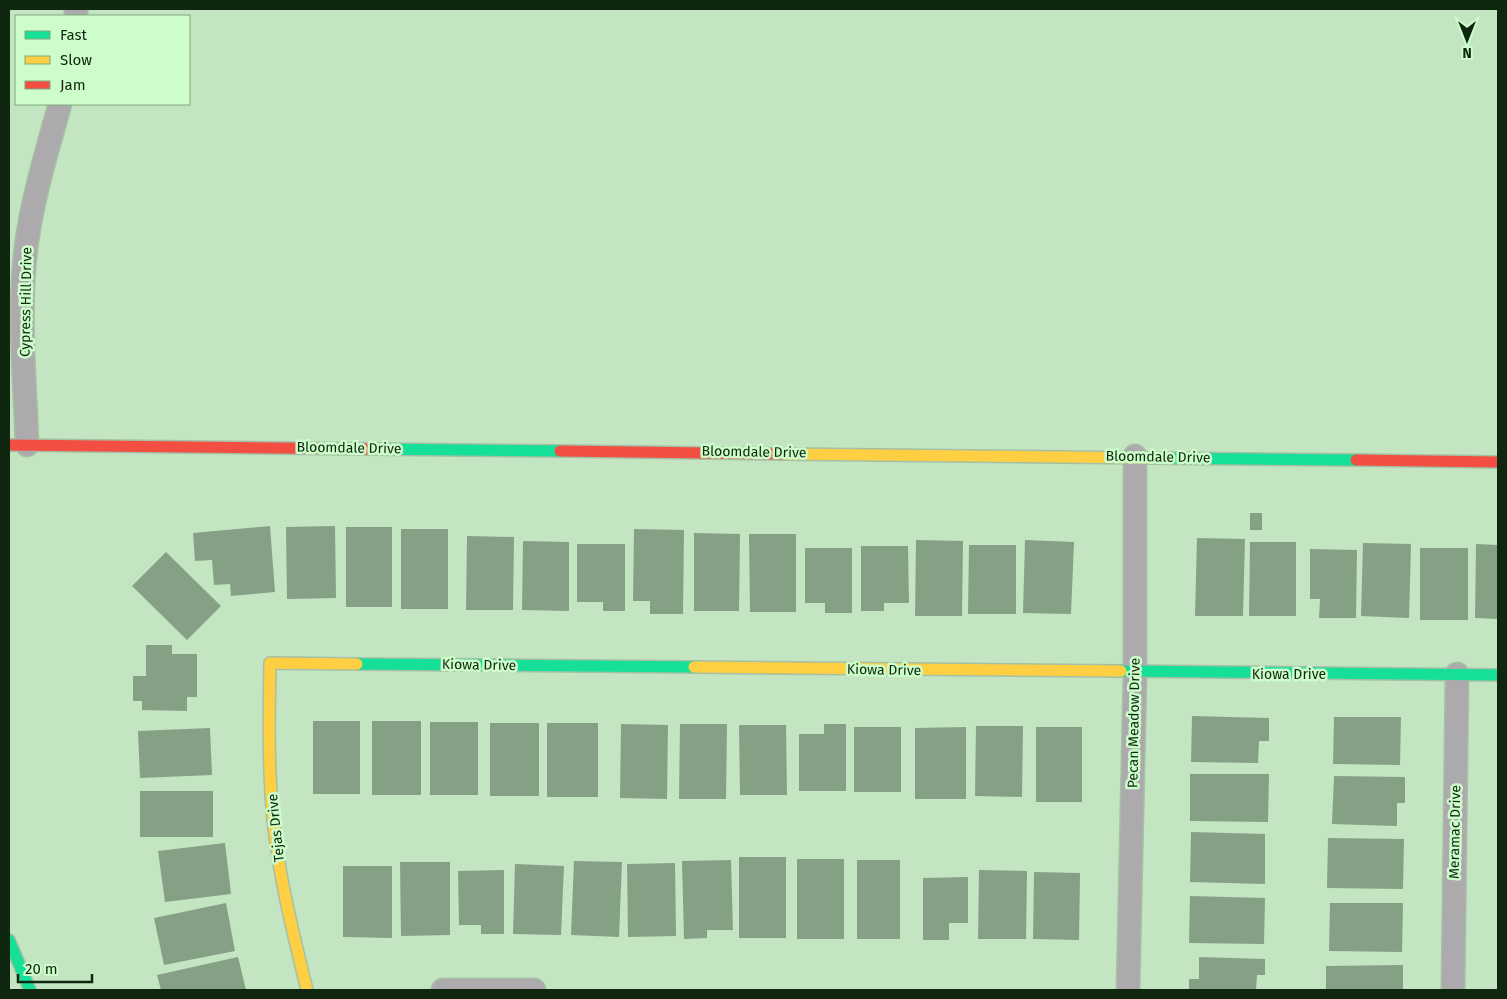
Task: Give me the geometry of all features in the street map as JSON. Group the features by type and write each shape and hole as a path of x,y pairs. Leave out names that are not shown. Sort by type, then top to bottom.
{"street":[{"name":"Cypress Hill Drive","path":"18,445 26,248 36,194 60,105"},
{"name":"Bloomdale Drive","path":"18,445 1135,456 1498,462"},
{"name":"Pecan Meadow Drive","path":"1128,990 1135,673 1135,456"},
{"name":"Kiowa Drive","path":"270,663 1135,673 1498,675"},
{"name":"Tejas Drive","path":"270,663 268,749 276,841 283,885 307,990"},
{"name":"Meramac Drive","path":"1453,990 1457,674"},
{"path":"9,940 30,990"},
{"path":"443,990 534,990"}],"building":[{"path":"1250,513 1262,513 1262,530 1250,530"},
{"path":"270,526 275,592 231,596 230,584 214,585 212,560 195,561 193,533"},
{"path":"335,526 336,598 287,599 286,527"},
{"path":"346,527 392,527 392,607 346,607"},
{"path":"401,529 448,529 448,609 401,609"},
{"path":"634,529 684,530 683,614 650,614 650,601 633,601"},
{"path":"694,533 740,534 739,611 694,611"},
{"path":"749,534 796,534 796,612 750,612"},
{"path":"467,536 514,537 513,610 466,610"},
{"path":"1197,538 1245,539 1243,616 1195,616"},
{"path":"916,540 963,541 962,616 915,616"},
{"path":"1025,540 1074,542 1071,614 1023,613"},
{"path":"523,541 569,542 569,611 522,610"},
{"path":"1250,542 1296,542 1296,616 1249,616"},
{"path":"1363,543 1411,544 1409,618 1361,616"},
{"path":"577,544 625,544 625,611 603,611 603,602 577,602"},
{"path":"1476,544 1498,545 1498,619 1475,618"},
{"path":"969,545 1016,545 1016,614 968,614"},
{"path":"861,546 908,546 909,603 884,603 884,611 861,611"},
{"path":"805,548 852,548 852,613 825,613 825,603 805,603"},
{"path":"1420,548 1468,548 1468,620 1420,620"},
{"path":"1310,549 1357,550 1356,618 1319,618 1320,599 1310,599"},
{"path":"166,552 221,606 187,640 132,586"},
{"path":"146,645 172,645 172,654 197,654 197,697 187,697 187,711 142,710 142,701 133,701 133,676 146,676"},
{"path":"1192,716 1269,718 1269,741 1259,741 1258,763 1191,762"},
{"path":"1334,717 1401,717 1400,765 1333,764"},
{"path":"313,721 360,721 360,794 313,794"},
{"path":"372,721 421,721 421,795 372,795"},
{"path":"430,722 478,722 478,795 430,795"},
{"path":"490,723 539,723 539,796 490,796"},
{"path":"547,723 598,723 598,797 547,797"},
{"path":"621,724 668,725 667,799 620,798"},
{"path":"680,724 727,724 726,799 679,799"},
{"path":"824,724 846,724 846,791 799,791 799,734 824,734"},
{"path":"739,725 786,725 787,795 740,795"},
{"path":"976,726 1023,726 1022,797 975,796"},
{"path":"854,727 901,727 901,792 854,792"},
{"path":"966,727 966,799 915,799 915,728"},
{"path":"1036,727 1082,727 1082,802 1036,802"},
{"path":"210,728 212,775 140,778 138,731"},
{"path":"1190,774 1269,774 1268,822 1190,821"},
{"path":"1334,776 1405,777 1405,803 1397,803 1397,826 1332,824"},
{"path":"140,791 213,791 213,837 140,837"},
{"path":"1191,832 1265,834 1265,884 1190,882"},
{"path":"1328,838 1404,839 1403,889 1327,888"},
{"path":"225,843 231,894 165,902 158,851"},
{"path":"739,857 786,857 786,938 739,938"},
{"path":"797,859 844,859 844,939 797,939"},
{"path":"731,860 733,930 707,930 707,938 684,939 682,861"},
{"path":"857,860 900,860 900,939 857,939"},
{"path":"574,861 622,862 619,937 571,935"},
{"path":"400,862 450,862 450,935 401,936"},
{"path":"675,863 676,936 628,937 627,864"},
{"path":"515,864 564,866 561,935 513,934"},
{"path":"343,866 392,866 392,938 343,937"},
{"path":"504,870 504,934 481,934 481,925 459,925 458,871"},
{"path":"979,870 1027,871 1026,939 978,939"},
{"path":"1034,872 1080,873 1079,940 1033,939"},
{"path":"968,877 968,923 949,923 949,940 923,940 923,878"},
{"path":"1190,896 1265,898 1264,944 1189,943"},
{"path":"226,903 235,951 164,965 154,918"},
{"path":"1330,903 1403,903 1402,952 1329,951"},
{"path":"238,957 246,990 161,990 157,975"},
{"path":"1199,957 1265,959 1265,975 1257,975 1256,990 1189,990 1189,979 1199,979"},
{"path":"1403,965 1403,990 1326,990 1326,966"}],"traffic: fast":[{"path":"372,449 560,451"},
{"path":"1152,458 1356,460"},
{"path":"357,664 694,667"},
{"path":"1121,671 1498,675"},
{"path":"9,940 30,990"}],"traffic: slow":[{"path":"784,454 1152,458"},
{"path":"307,990 283,884 273,819 269,722 270,663 357,664"},
{"path":"694,667 1121,671"}],"traffic: jam":[{"path":"9,445 372,449"},
{"path":"560,451 784,454"},
{"path":"1356,460 1498,462"}]}
